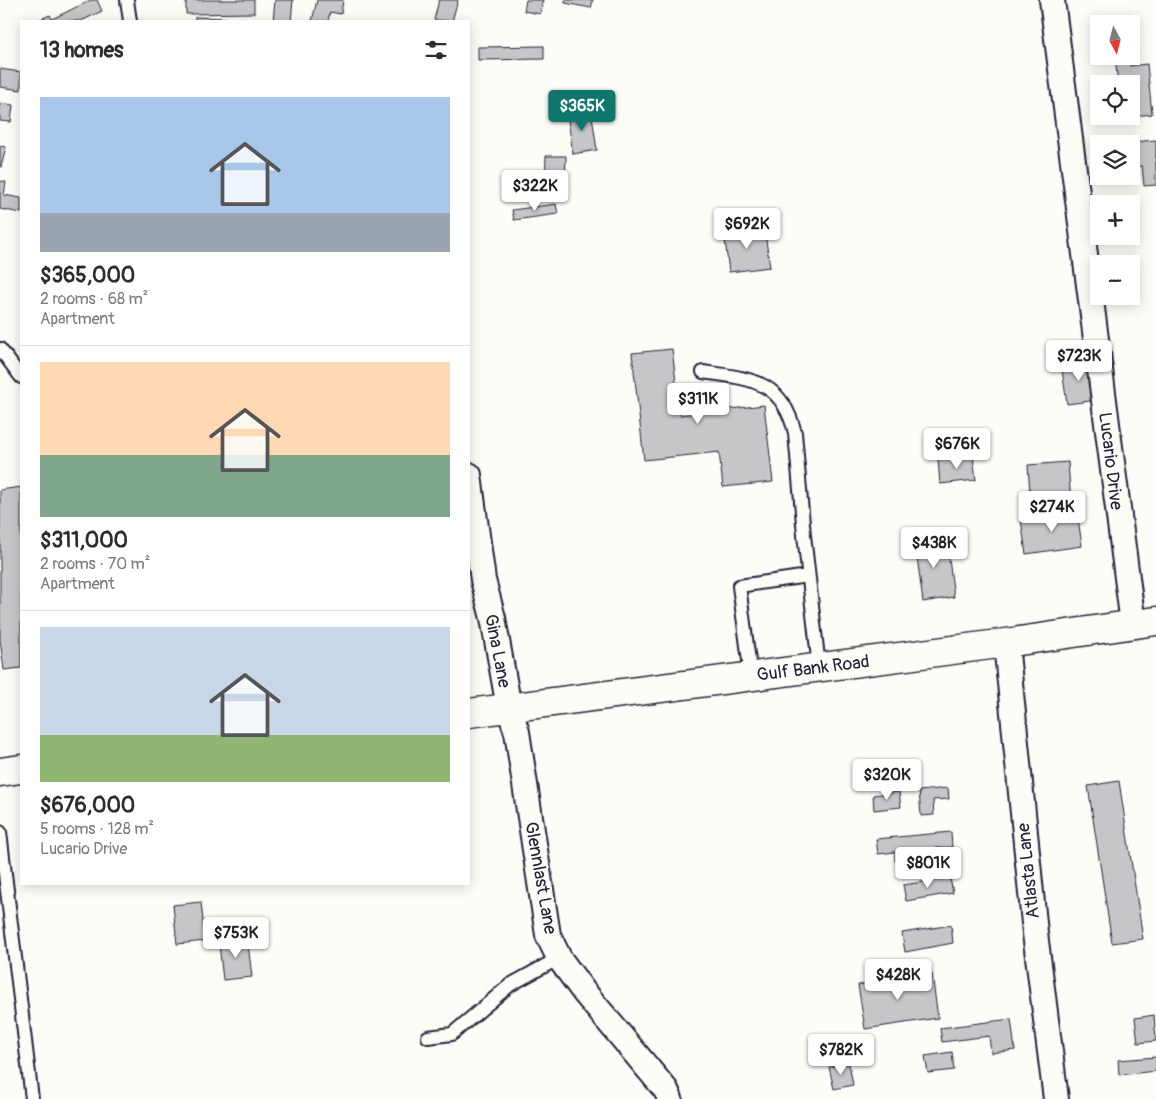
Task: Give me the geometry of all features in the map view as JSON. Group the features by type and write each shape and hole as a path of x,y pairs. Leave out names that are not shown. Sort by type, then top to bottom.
{"main road":[{"name":"Gulf Bank Road","path":"470,713 1006,643 1144,623"},
{"path":"0,772 20,770"}],"street":[{"name":"Lucario Drive","path":"1052,0 1144,623"},
{"name":"Gina Lane","path":"470,482 483,580 493,618 509,708"},
{"name":"Atlasta Lane","path":"1006,643 1034,933 1056,1099"},
{"name":"Glennlast Lane","path":"509,708 517,732 548,935 559,958 584,992 666,1090 670,1099"}],"lane":[{"path":"127,0 130,20"},
{"path":"0,349 20,376"},
{"path":"703,372 760,382 771,389 784,404 791,418 795,432 818,667"},
{"path":"751,676 739,586 808,576"},
{"path":"0,832 32,1099"},
{"path":"428,1037 452,1034 510,986 559,958"}],"building":[{"path":"91,0 97,0 102,11 83,20 38,20 50,15 52,19"},
{"path":"186,0 254,0 254,13 186,14"},
{"path":"275,0 293,0 291,20 273,20"},
{"path":"317,0 343,0 341,14 330,12 328,20 312,20"},
{"path":"439,0 458,0 452,20 434,20"},
{"path":"526,0 543,0 540,14 524,11"},
{"path":"565,0 593,0 591,8 565,3"},
{"path":"195,17 226,18 226,20 195,20"},
{"path":"544,46 544,59 478,60 478,47"},
{"path":"1147,64 1152,114 1140,115 1140,75 1117,75 1116,65"},
{"path":"0,69 20,72 20,90 0,87"},
{"path":"0,103 13,105 11,122 0,121"},
{"path":"591,109 597,150 573,154 567,113"},
{"path":"1156,140 1156,185 1144,186 1142,166 1140,166 1140,141"},
{"path":"0,146 6,147 1,167 0,167"},
{"path":"546,156 566,156 565,187 545,186"},
{"path":"0,181 6,182 4,195 20,198 20,213 0,209"},
{"path":"556,204 558,214 514,220 512,210"},
{"path":"764,227 770,267 729,272 724,232"},
{"path":"672,349 680,415 764,405 773,482 723,487 719,452 644,460 632,353"},
{"path":"1091,359 1097,400 1067,404 1061,363"},
{"path":"973,456 976,480 940,484 938,459"},
{"path":"1068,462 1071,504 1031,507 1028,465"},
{"path":"20,487 20,668 4,670 0,640 0,490"},
{"path":"1077,511 1082,546 1026,554 1021,519"},
{"path":"946,536 954,597 923,602 915,541"},
{"path":"1119,781 1143,939 1112,943 1088,786"},
{"path":"948,788 949,799 933,800 934,815 921,816 919,791"},
{"path":"899,792 901,807 874,810 873,795"},
{"path":"951,832 952,847 923,849 924,858 895,861 895,852 878,854 876,839"},
{"path":"950,878 953,893 906,901 903,885"},
{"path":"201,902 205,941 177,944 173,905"},
{"path":"951,925 953,943 905,952 902,933"},
{"path":"247,936 252,977 223,980 219,944 234,942 233,937"},
{"path":"932,974 938,1018 865,1029 858,985"},
{"path":"1154,1015 1156,1041 1138,1043 1135,1018"},
{"path":"1011,1019 1015,1050 991,1053 989,1036 942,1042 940,1028"},
{"path":"952,1052 954,1070 928,1073 925,1056"},
{"path":"1156,1057 1156,1071 1119,1075 1118,1060"},
{"path":"849,1064 853,1085 834,1089 829,1067"}]}
